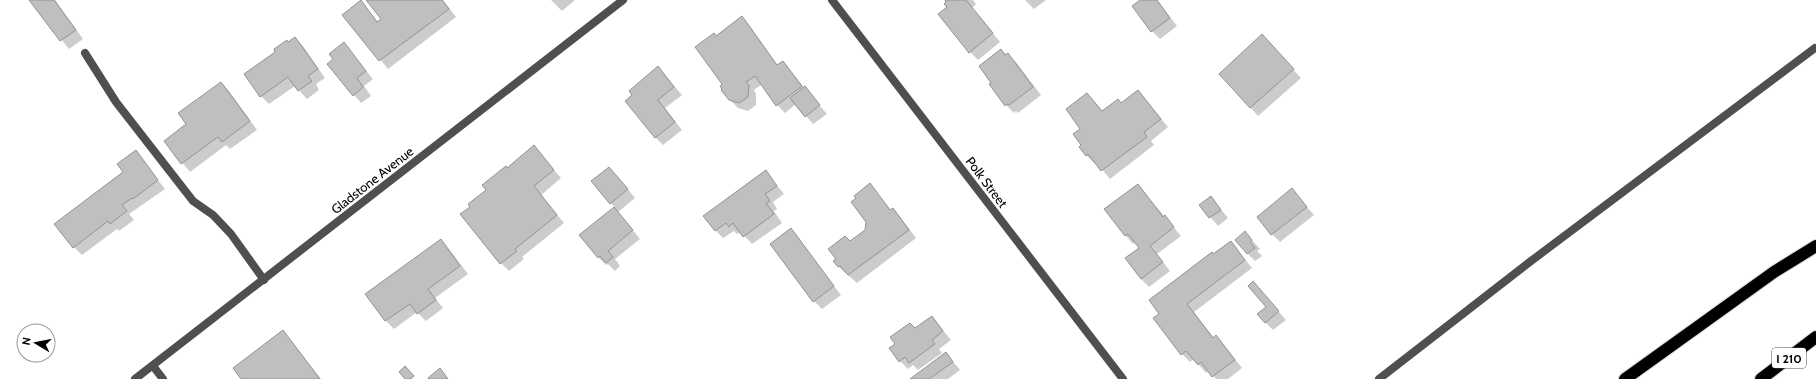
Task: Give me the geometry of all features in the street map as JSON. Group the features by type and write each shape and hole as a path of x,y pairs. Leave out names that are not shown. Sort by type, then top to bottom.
{"highway":[{"path":"1625,379 1774,272 1816,246"},
{"name":"I 210","path":"1761,379 1816,337"}],"street":[{"name":"Gladstone Avenue","path":"135,379 623,0"},
{"name":"Polk Street","path":"832,0 1123,379"},
{"path":"1379,379 1531,261 1815,48"},
{"path":"85,53 116,102 193,201 213,215 230,234 264,280"},
{"path":"153,366 163,379"}],"building":[{"path":"29,0 54,0 76,30 60,41"},
{"path":"361,0 377,22 381,19 366,0 442,0 449,9 379,61 342,15"},
{"path":"945,0 966,0 993,33 969,53 938,14 947,7 944,4 946,2"},
{"path":"1140,0 1157,0 1170,18 1151,32 1132,6"},
{"path":"742,16 777,65 783,61 802,86 776,106 755,76 746,82 749,85 748,97 739,103 729,100 721,90 722,89 720,86 722,84 695,47 714,33 716,36"},
{"path":"1262,34 1294,69 1250,108 1219,74"},
{"path":"295,37 318,69 308,76 312,81 298,91 288,77 260,97 244,74 275,52 274,49 287,40 288,42"},
{"path":"344,42 366,71 357,78 363,87 353,96 327,64 333,59 329,54"},
{"path":"1001,49 1005,55 1008,53 1033,87 1009,105 1007,104 1005,106 989,84 991,83 979,66"},
{"path":"658,66 674,87 658,100 675,122 655,138 625,101 632,95 629,91"},
{"path":"221,82 250,121 222,142 218,137 181,164 164,141 186,124 178,113"},
{"path":"805,86 820,105 805,117 790,98"},
{"path":"1138,90 1161,119 1144,132 1147,137 1101,171 1088,154 1086,156 1079,147 1081,145 1073,134 1080,129 1066,109 1087,93 1102,111 1118,99 1121,103"},
{"path":"534,145 554,170 534,186 557,215 515,249 517,251 500,264 460,214 470,207 468,204 486,190 482,185 506,166 507,168"},
{"path":"136,150 158,180 133,199 132,198 122,205 127,211 110,224 108,221 73,248 54,224 123,172 117,164"},
{"path":"609,167 628,189 610,204 591,181"},
{"path":"766,170 777,186 765,194 770,201 766,203 774,214 743,237 733,223 729,227 726,223 715,231 703,216"},
{"path":"870,183 890,210 893,208 909,230 848,275 833,261 836,259 828,249 845,236 850,241 865,230 866,222 851,202 856,198 854,196"},
{"path":"1138,184 1163,217 1165,215 1174,227 1150,246 1163,262 1141,279 1125,258 1139,248 1128,234 1125,236 1104,209"},
{"path":"1292,188 1307,207 1271,235 1257,217"},
{"path":"1211,196 1221,210 1209,218 1199,205"},
{"path":"614,207 633,230 608,251 613,257 606,263 600,256 598,258 579,235"},
{"path":"791,228 834,286 813,302 770,244"},
{"path":"1245,231 1252,240 1250,242 1255,248 1247,254 1235,240"},
{"path":"441,239 460,266 428,289 436,300 417,314 410,304 385,321 365,294"},
{"path":"1231,241 1245,260 1187,304 1213,338 1216,335 1235,360 1212,377 1201,362 1198,365 1186,351 1181,355 1153,318 1159,314 1149,300 1212,252 1213,254"},
{"path":"1253,281 1279,311 1265,323 1257,314 1266,307 1248,286"},
{"path":"932,316 943,331 932,340 935,344 909,363 905,357 899,362 889,348 895,344 890,337 910,323 915,328"},
{"path":"283,330 320,379 241,379 233,368"},
{"path":"946,352 953,362 929,379 910,379"},
{"path":"405,366 414,376 411,379 405,379 399,372"},
{"path":"440,368 448,379 428,378"}]}
